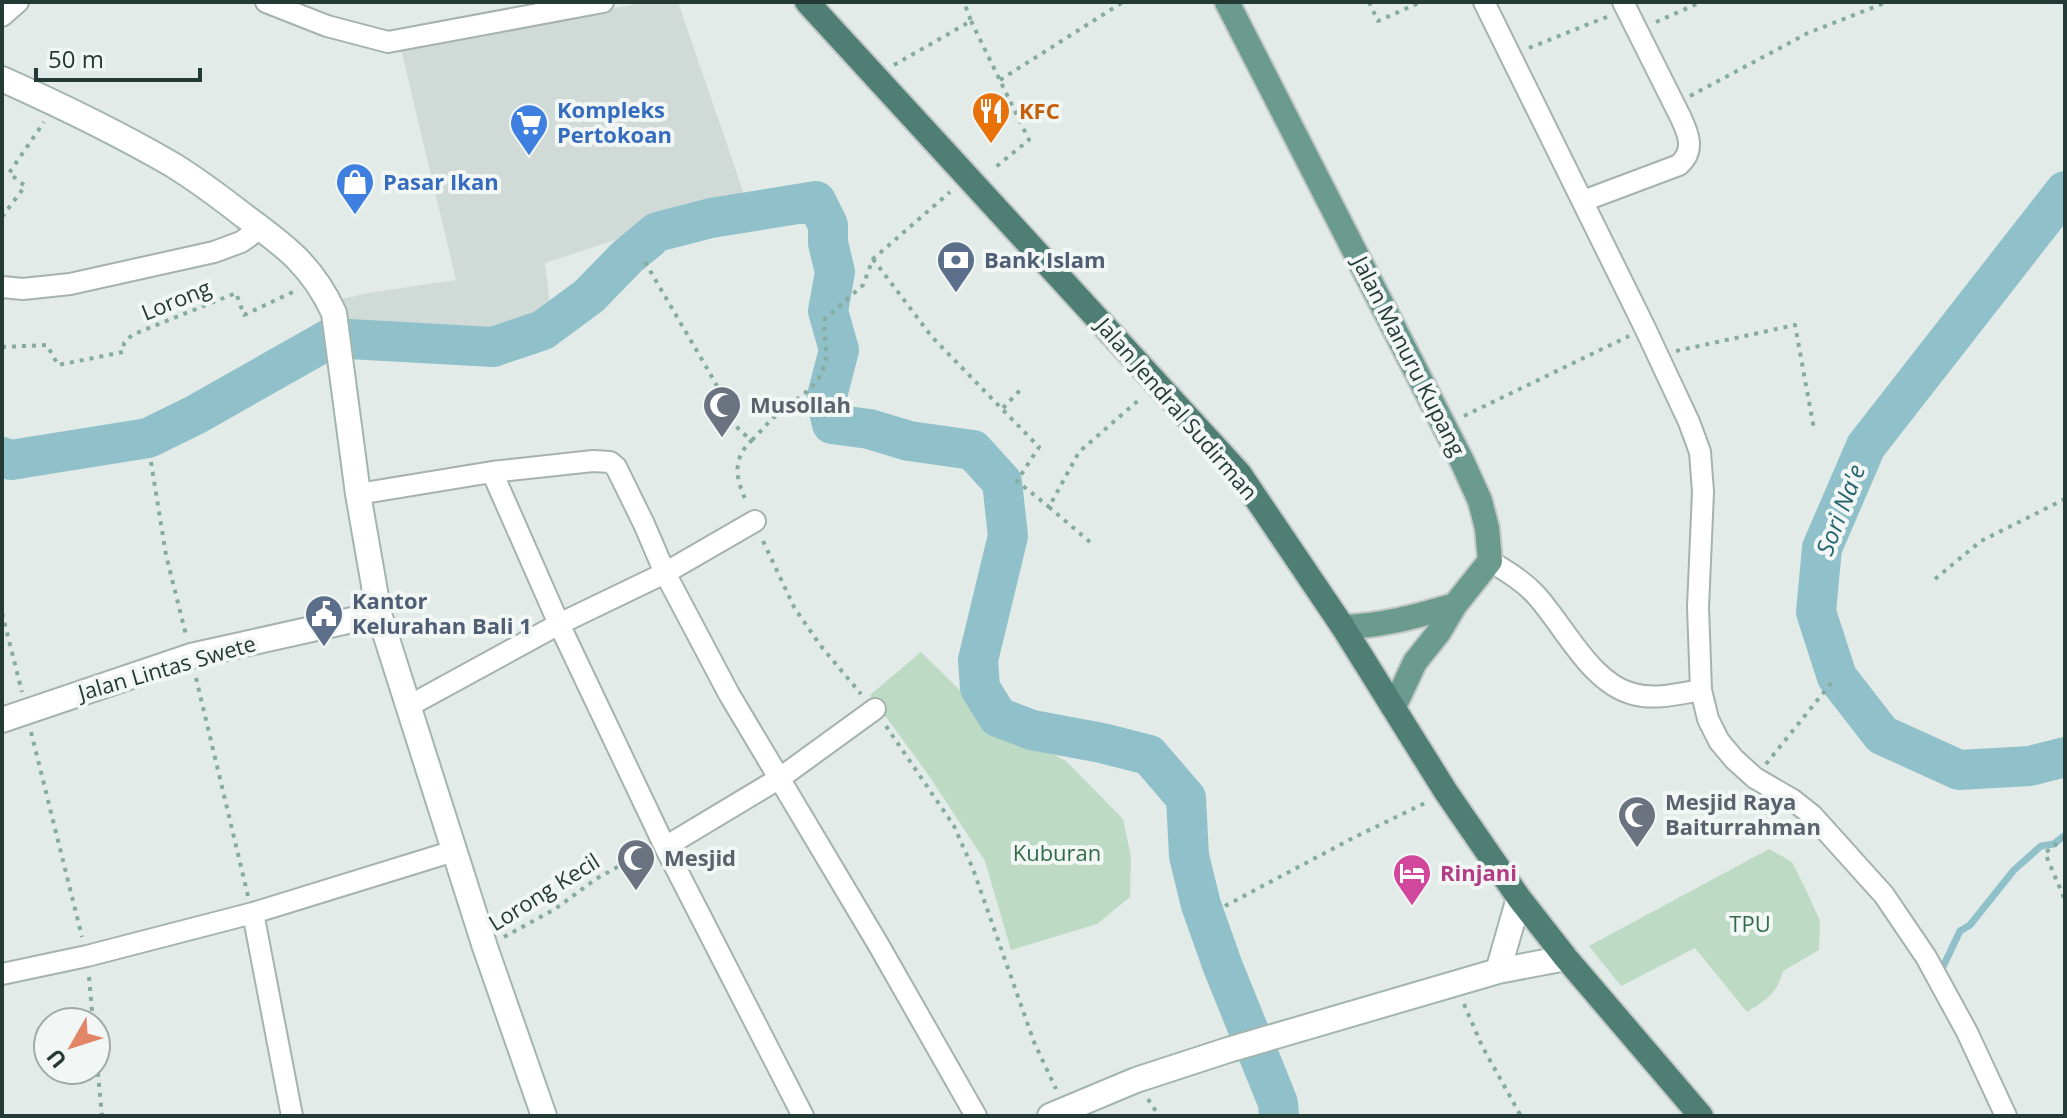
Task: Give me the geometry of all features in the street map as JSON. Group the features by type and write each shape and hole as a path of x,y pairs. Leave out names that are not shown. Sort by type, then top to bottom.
{"highway":[{"name":"Jalan Jendral Sudirman","path":"807,2 1239,473 1343,627 1446,792 1519,898 1701,1116"}],"main road":[{"name":"Jalan Manuru Kupang","path":"1227,2 1480,501 1487,528 1490,561"},
{"path":"2,79 172,165 208,188 289,249 317,281 334,313 358,494 379,614 485,947 544,1116"},
{"path":"1394,707 1415,662 1490,561"},
{"path":"1343,627 1392,621 1455,605"},
{"name":"Jalan Lintas Swete","path":"2,720 191,656 379,614"},
{"path":"1498,971 1519,898"},
{"path":"1058,1112 1136,1080 1228,1050 1498,971 1566,958"}],"street":[{"path":"2,16 18,2"},
{"path":"266,2 327,26 388,42 603,2"},
{"path":"1484,2 1658,355 1700,452 1703,492 1698,607 1701,690 1708,719 1719,741 1755,778 1812,815 1884,895 1926,957 1967,1032 2006,1116"},
{"path":"1583,201 1679,165 1690,146 1689,135 1625,5"},
{"path":"2,287 23,289 70,284 214,252 241,242 261,228"},
{"path":"358,494 492,472 593,461 614,464 665,573 729,694 976,1116"},
{"path":"492,472 559,624 664,844 803,1116"},
{"path":"407,707 559,624 665,573 755,521"},
{"path":"1490,561 1519,579 1535,594 1594,670 1614,687 1632,694 1654,697 1701,690"},
{"path":"664,844 780,778 875,709"},
{"path":"2,974 87,956 253,913 454,851"},
{"path":"253,913 292,1116"}],"path":[{"path":"964,2 1029,140 972,180 873,259 863,285 825,319 826,362 820,376 804,395 778,414 752,440 740,454 737,471 744,497 794,607 849,682 875,709 954,826 973,869 1034,1042 1051,1081 1058,1112"},
{"path":"999,80 1123,2"},
{"path":"1369,2 1378,21 1421,2"},
{"path":"1637,31 1701,2"},
{"path":"1673,104 1808,33 1887,2"},
{"path":"1510,56 1625,5"},
{"path":"875,76 971,21"},
{"path":"2,217 25,186 9,173 56,104"},
{"path":"873,259 932,337 1039,447 1017,481 1090,542"},
{"path":"645,262 723,397 725,410 740,431 752,440"},
{"name":"Lorong","path":"2,347 47,345 58,365 123,352 124,343 132,335 236,293 244,315 317,281"},
{"path":"1658,355 1795,325 1814,429"},
{"path":"1444,426 1645,328"},
{"path":"1049,507 1079,452 1158,384"},
{"path":"1003,408 1023,387"},
{"path":"151,462 166,555 253,913"},
{"path":"1935,579 1981,541 2065,499"},
{"path":"2,613 87,956 92,1006"},
{"path":"1755,778 1832,682"},
{"path":"1225,906 1446,792"},
{"path":"2065,837 2045,853 2065,900"},
{"name":"Lorong Kecil","path":"485,947 555,909 596,879 664,844"},
{"path":"1454,985 1482,1046 1521,1116"},
{"path":"99,1086 102,1116"}],"shaded area":[{"path":"649,2 678,2 745,197 545,263 550,306 531,331 498,341 450,336 351,334 342,299 456,280 400,45"}],"green space":[{"name":"Kuburan","path":"921,652 966,696 1010,732 1066,761 1123,819 1131,857 1130,897 1097,924 1011,950 985,861 927,773 870,695"},
{"name":"TPU","path":"1769,849 1792,862 1807,892 1820,921 1819,950 1783,971 1770,996 1747,1012 1695,948 1621,986 1589,946"}],"waterway":[{"name":"Sori Na'e","path":"2065,191 1866,446 1822,548 1816,612 1837,677 1882,735 1959,770 2030,766 2065,757"},
{"path":"2,457 11,460 148,438 331,338 493,347 543,330 589,296 657,232 711,218 816,201 828,225 828,243 835,272 828,311 839,350 826,400 832,424 869,429 909,441 973,450 1002,482 1008,536 978,660 980,688 998,717 1032,730 1149,755 1186,798 1189,856 1201,905 1278,1103 1279,1116"},
{"path":"1940,973 1960,931 1970,925 2014,870 2041,846 2054,844 2065,835"}],"place":[{"name":"KFC","path":"991,145"},
{"name":"Kompleks Pertokoan","path":"529,157"},
{"name":"Pasar Ikan","path":"355,216"},
{"name":"Bank Islam","path":"956,294"},
{"name":"Musollah","path":"722,439"},
{"name":"Kantor Kelurahan Bali 1","path":"324,648"},
{"name":"Mesjid Raya Baiturrahman","path":"1637,849"},
{"name":"Mesjid","path":"636,892"},
{"name":"Rinjani","path":"1412,907"}]}
